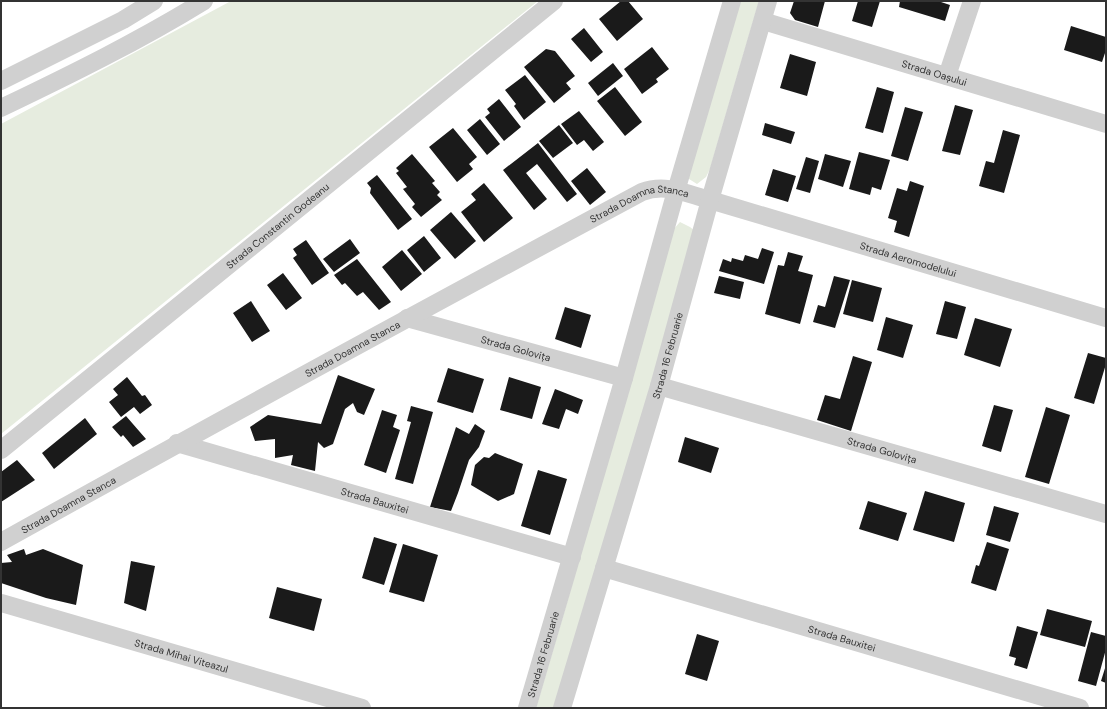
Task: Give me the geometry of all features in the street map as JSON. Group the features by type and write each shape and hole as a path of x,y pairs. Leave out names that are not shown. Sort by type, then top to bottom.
{"street":[{"path":"1,81 123,20 154,1"},
{"path":"1,108 84,68 181,16 204,1"},
{"name":"Strada Constantin Godeanu","path":"1,450 554,1"},
{"name":"Strada 16 Februarie","path":"527,708 624,378 676,191 732,1"},
{"name":"Strada 16 Februarie","path":"562,708 659,386 710,200 768,1"},
{"path":"947,76 972,1"},
{"name":"Strada Oașului","path":"762,21 1106,123"},
{"name":"Strada Doamna Stanca","path":"1,542 178,443 642,192 653,188 663,187 710,200"},
{"name":"Strada Aeromodelului","path":"710,200 1106,318"},
{"name":"Strada Golovița","path":"407,318 624,378"},
{"name":"Strada Golovița","path":"659,386 1106,514"},
{"name":"Strada Bauxitei","path":"178,443 572,557"},
{"name":"Strada Bauxitei","path":"604,568 1080,708"},
{"name":"Strada Mihai Viteazul","path":"1,603 362,708"}],"shaded area":[{"path":"231,1 538,1 1,434 1,124"},
{"path":"739,1 759,1 710,169 706,177 697,184 689,179 688,169"},
{"path":"680,222 695,231 557,708 536,708 672,231"}],"building":[{"path":"621,1 628,1 643,19 617,41 599,19"},
{"path":"794,1 825,1 818,27 795,20 790,13"},
{"path":"858,1 880,1 872,27 852,21"},
{"path":"900,1 938,1 950,5 945,21 899,7"},
{"path":"1071,26 1106,37 1106,50 1102,62 1064,50"},
{"path":"584,28 603,52 591,62 571,39"},
{"path":"652,47 669,69 656,79 658,82 642,94 624,69"},
{"path":"546,49 555,51 575,76 566,83 571,89 554,103 524,67"},
{"path":"790,54 816,62 807,96 780,88"},
{"path":"613,63 623,76 598,96 588,83"},
{"path":"525,75 546,102 524,120 514,106 516,104 505,90"},
{"path":"615,87 642,122 625,136 597,101"},
{"path":"877,87 894,92 883,133 865,128"},
{"path":"499,99 521,127 504,141 485,117 490,113 487,109"},
{"path":"955,105 973,110 960,155 942,151"},
{"path":"905,107 923,112 908,161 891,156"},
{"path":"579,111 604,142 593,151 584,140 577,145 561,124"},
{"path":"480,119 500,144 487,155 467,130"},
{"path":"765,123 795,132 791,144 762,135"},
{"path":"559,125 573,143 553,158 539,141"},
{"path":"453,128 477,157 469,164 473,169 457,182 429,147"},
{"path":"1003,130 1020,135 1004,193 979,186 986,161 994,163"},
{"path":"538,143 577,194 567,202 537,164 526,173 547,199 534,210 503,170"},
{"path":"859,152 890,160 881,190 872,187 870,195 849,189"},
{"path":"412,154 435,181 432,183 440,192 437,195 442,200 421,217 412,207 415,204 403,189 407,187 396,173 399,171 396,168"},
{"path":"825,154 851,161 843,187 818,179"},
{"path":"806,157 819,161 810,193 796,189"},
{"path":"587,168 606,192 590,205 571,181"},
{"path":"773,169 796,176 788,202 765,195"},
{"path":"377,175 412,219 398,230 370,193 371,188 367,183"},
{"path":"910,181 924,186 909,237 894,232 897,221 888,218 897,188 907,191"},
{"path":"484,183 513,218 484,242 461,212 476,200 471,194"},
{"path":"451,212 476,241 455,259 430,230"},
{"path":"424,236 441,258 424,272 407,250"},
{"path":"350,239 360,253 334,272 323,259"},
{"path":"306,240 329,273 312,285 293,258 297,255 293,249"},
{"path":"762,248 774,252 764,284 719,271 723,259 731,262 732,258 743,261 745,255 758,259"},
{"path":"402,250 422,274 401,291 382,267"},
{"path":"788,252 803,256 798,271 813,275 800,324 765,314 778,265 784,266"},
{"path":"357,259 391,302 379,310 363,292 357,296 345,283 342,285 334,275"},
{"path":"283,273 302,298 286,310 267,285"},
{"path":"719,276 744,282 740,299 714,293"},
{"path":"834,276 850,280 835,328 813,322 818,305 825,307"},
{"path":"852,280 882,288 873,322 843,314"},
{"path":"251,301 270,331 252,342 233,313"},
{"path":"945,301 966,307 957,339 936,334"},
{"path":"565,307 591,315 581,348 555,339"},
{"path":"886,317 913,325 903,358 877,350"},
{"path":"975,318 1012,329 1000,367 964,355"},
{"path":"1088,353 1106,358 1106,364 1094,404 1074,398"},
{"path":"853,356 872,362 851,431 817,420 825,395 840,399"},
{"path":"448,368 484,379 473,413 437,402"},
{"path":"338,375 375,389 364,415 357,412 353,403 345,409 333,444 324,448 318,442 315,471 291,465 293,455 275,458 275,439 255,441 250,427 268,415 321,424"},
{"path":"127,377 142,396 145,395 152,405 140,414 134,407 121,417 109,402 118,395 113,389"},
{"path":"509,377 541,387 532,419 500,410"},
{"path":"555,389 583,400 578,414 566,409 559,429 542,424"},
{"path":"994,405 1013,410 1001,452 982,446"},
{"path":"411,406 433,412 413,484 395,479 411,422 407,421"},
{"path":"1046,407 1070,415 1049,484 1025,477"},
{"path":"382,410 397,415 393,427 400,430 386,473 364,465"},
{"path":"126,416 146,439 133,447 123,435 121,437 112,427"},
{"path":"85,418 97,434 54,469 42,453"},
{"path":"475,424 485,431 479,447 469,460 451,511 430,507 456,427 469,434"},
{"path":"685,437 719,448 711,473 678,462"},
{"path":"495,453 523,464 514,494 498,501 471,485 475,465 484,457 489,458"},
{"path":"17,460 35,480 1,502 1,472"},
{"path":"538,470 567,479 550,535 521,526"},
{"path":"925,491 965,503 954,542 913,530"},
{"path":"868,501 907,513 898,541 859,529"},
{"path":"994,506 1019,513 1010,542 986,535"},
{"path":"374,537 397,544 384,585 362,578"},
{"path":"987,542 1009,549 996,591 971,583 976,565 979,566"},
{"path":"403,544 438,555 424,602 389,592"},
{"path":"24,549 26,555 43,549 83,565 76,605 46,598 1,583 1,563 12,562 7,555"},
{"path":"131,561 155,566 146,611 124,603"},
{"path":"277,587 322,599 314,631 269,618"},
{"path":"1047,609 1092,621 1085,647 1040,635"},
{"path":"1017,626 1038,632 1027,669 1014,665 1016,658 1009,656"},
{"path":"1091,632 1106,636 1106,649 1096,686 1078,681"},
{"path":"697,634 719,641 707,681 685,674"},
{"path":"1106,665 1106,683 1101,681"}]}
